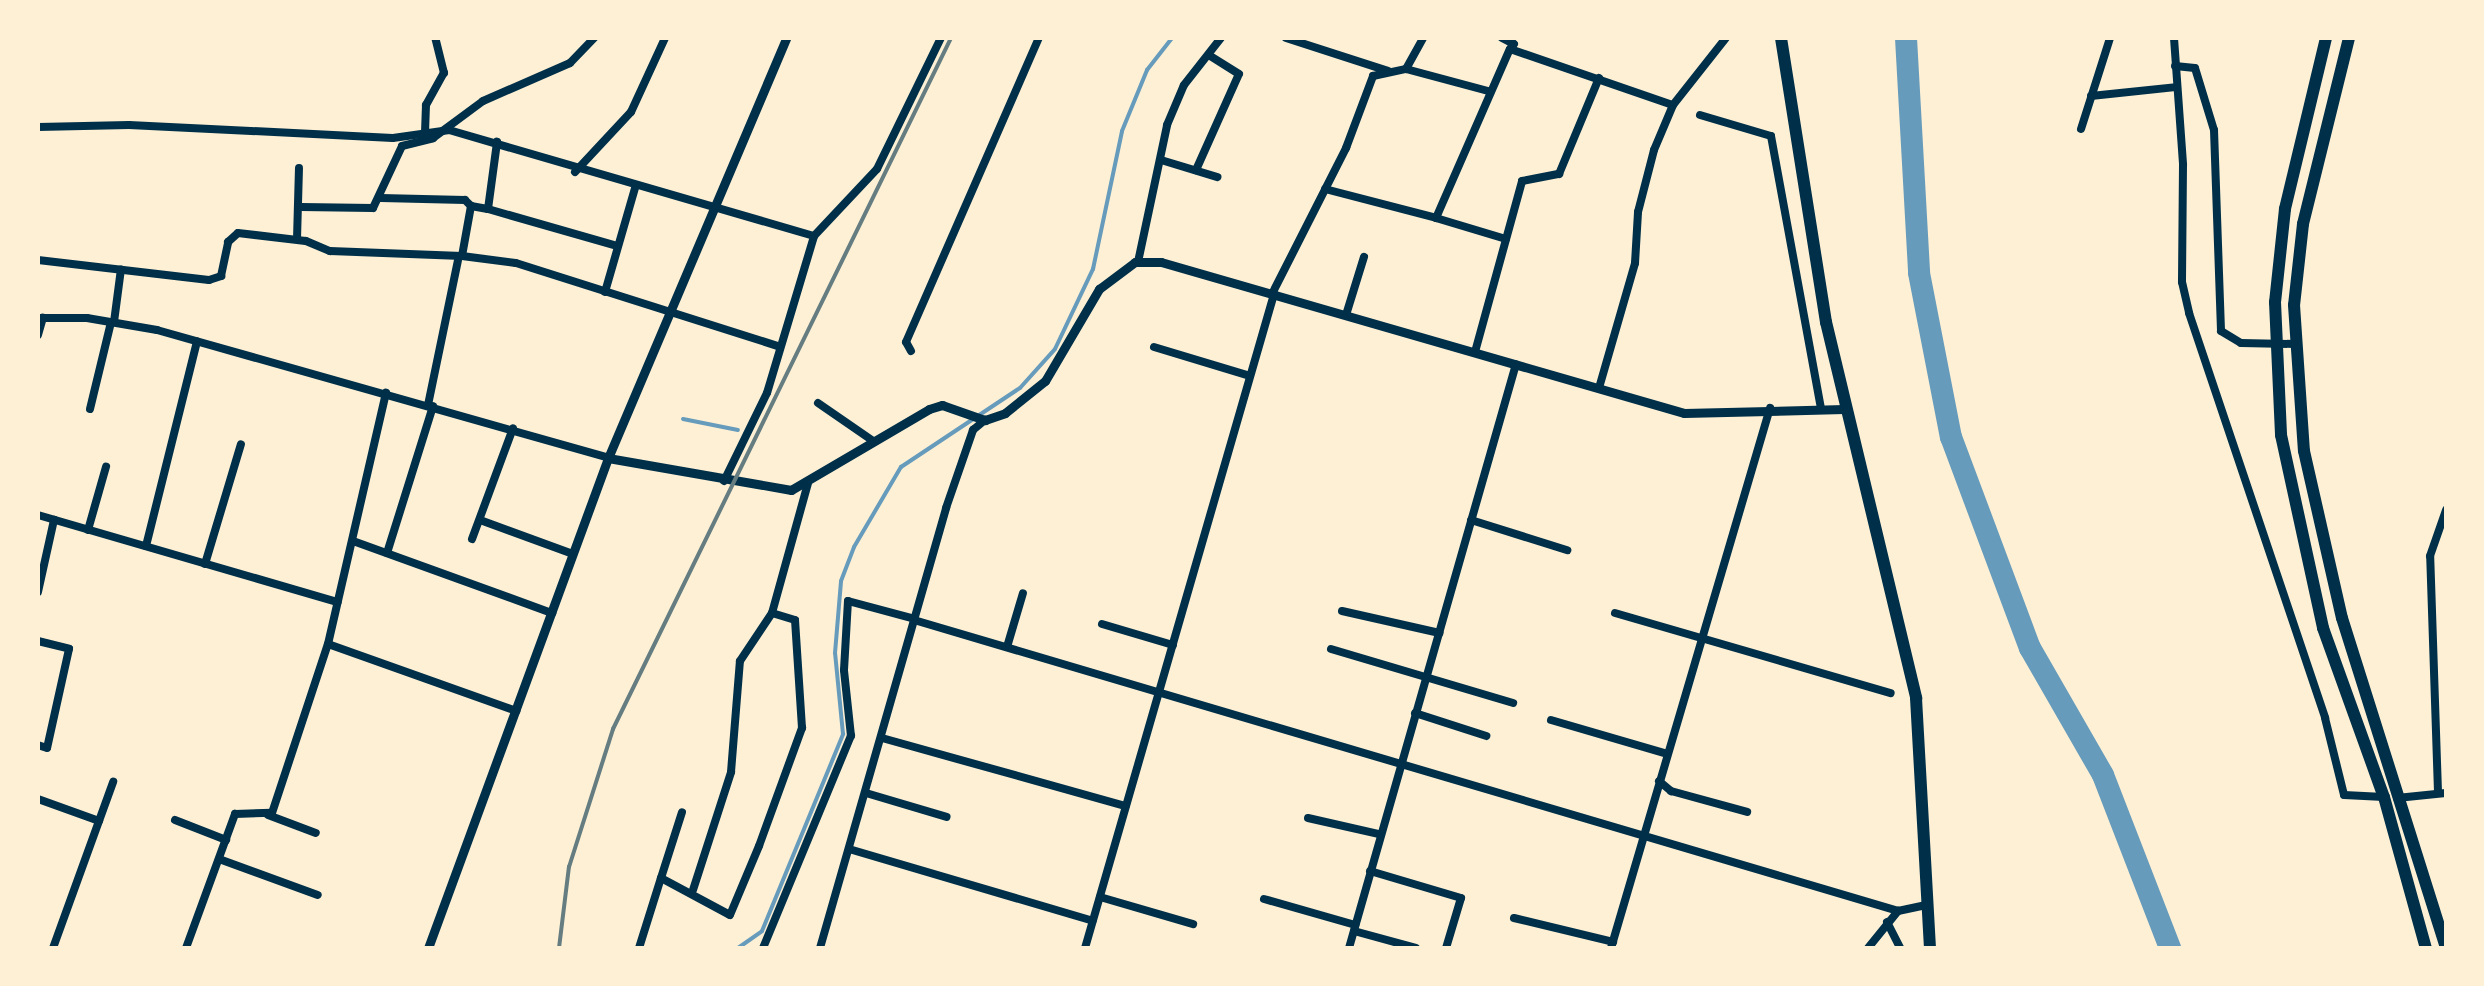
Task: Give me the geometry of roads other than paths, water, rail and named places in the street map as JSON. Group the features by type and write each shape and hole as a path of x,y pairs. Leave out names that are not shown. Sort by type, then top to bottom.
{"highway":[{"path":"1781,38 1844,408 1916,698 1930,948"},
{"path":"2326,38 2286,208 2276,344 2281,435 2298,534 2384,797 2426,948"},
{"path":"2348,38 2303,224 2295,344 2316,520 2405,799 2446,948"}],"street":[{"path":"425,132 426,105 444,73 435,38"},
{"path":"301,207 364,212 381,198 402,146 449,130 483,100 570,63 594,38"},
{"path":"575,172 631,112 665,38"},
{"path":"428,948 608,458 786,38"},
{"path":"724,481 767,393 814,236 877,168 942,38"},
{"path":"910,352 906,342 1039,38"},
{"path":"1138,262 1178,98 1221,38"},
{"path":"1286,38 1393,72"},
{"path":"1406,68 1422,38"},
{"path":"1436,218 1488,91 1514,44 1502,38"},
{"path":"1599,388 1635,263 1644,185 1673,105 1726,38"},
{"path":"2082,129 2110,38"},
{"path":"2174,38 2182,282 2193,326 2297,629 2344,796 2405,799 2442,792 2430,556 2446,510"},
{"path":"1510,49 1673,105"},
{"path":"1196,170 1239,74 1208,56"},
{"path":"2175,66 2195,68 2214,130 2218,323 2232,341 2295,344"},
{"path":"1085,948 1273,294 1325,189 1374,76 1406,68 1488,91"},
{"path":"1476,352 1522,181 1559,174 1599,78"},
{"path":"2091,96 2176,88"},
{"path":"1700,115 1771,136 1821,408"},
{"path":"38,127 129,124 393,138 449,130 497,142 575,172 814,236"},
{"path":"488,209 497,142"},
{"path":"1161,160 1217,177"},
{"path":"297,239 301,207 299,168"},
{"path":"605,292 635,188"},
{"path":"1325,189 1506,239"},
{"path":"381,198 465,200 471,206 617,246"},
{"path":"387,553 430,406 471,206"},
{"path":"38,260 209,280 221,276 228,242 238,233 297,239 330,251 516,263 778,346"},
{"path":"1346,315 1364,257"},
{"path":"820,948 914,619 973,430 983,419 1027,401 1058,362 1099,289 1138,262 1161,262 1684,412 1844,408"},
{"path":"90,410 121,269"},
{"path":"38,336 40,318 112,322 513,428 608,458 768,490 808,483 874,441 942,405 983,419"},
{"path":"146,546 198,342"},
{"path":"1154,347 1250,376"},
{"path":"1349,948 1516,364"},
{"path":"186,948 235,814 272,813 328,644 386,394"},
{"path":"818,402 874,441"},
{"path":"1514,918 1612,945 1770,408"},
{"path":"472,539 513,428"},
{"path":"204,564 241,444"},
{"path":"88,530 106,467"},
{"path":"772,613 795,620 802,728 730,915 694,898 694,890 731,772 740,661 772,613 808,483"},
{"path":"38,515 338,602"},
{"path":"38,592 54,520"},
{"path":"480,520 574,554"},
{"path":"1471,520 1567,550"},
{"path":"352,541 552,613"},
{"path":"1007,647 1023,593"},
{"path":"763,948 851,736 844,670 848,601 1400,760 1898,911 1927,905"},
{"path":"1342,611 1440,633"},
{"path":"1615,612 1891,693"},
{"path":"1102,624 1173,644"},
{"path":"38,642 68,649 46,748 38,745"},
{"path":"328,644 516,711"},
{"path":"1331,649 1513,703"},
{"path":"1415,713 1486,736"},
{"path":"1551,720 1667,754"},
{"path":"882,738 1126,806"},
{"path":"1659,781 1671,791 1747,812"},
{"path":"53,948 113,782"},
{"path":"866,794 947,816"},
{"path":"38,799 99,821"},
{"path":"639,948 682,812"},
{"path":"263,813 316,833"},
{"path":"1308,818 1379,834"},
{"path":"175,820 226,840"},
{"path":"849,850 1093,921"},
{"path":"219,859 318,895"},
{"path":"1370,871 1461,898 1446,948"},
{"path":"661,878 694,890"},
{"path":"1100,897 1193,924"},
{"path":"1264,899 1416,948"},
{"path":"1868,948 1898,911"},
{"path":"1887,922 1900,948"}],"waterway":[{"path":"738,948 762,931 843,734 835,653 841,581 854,547 901,467 1020,388 1055,349 1093,269 1122,131 1147,70 1172,38"},
{"path":"1906,38 1919,273 1951,437 2030,648 2103,775 2170,948"},
{"path":"683,419 738,430"}],"railway":[{"path":"559,948 569,867 613,729 951,38"}]}
